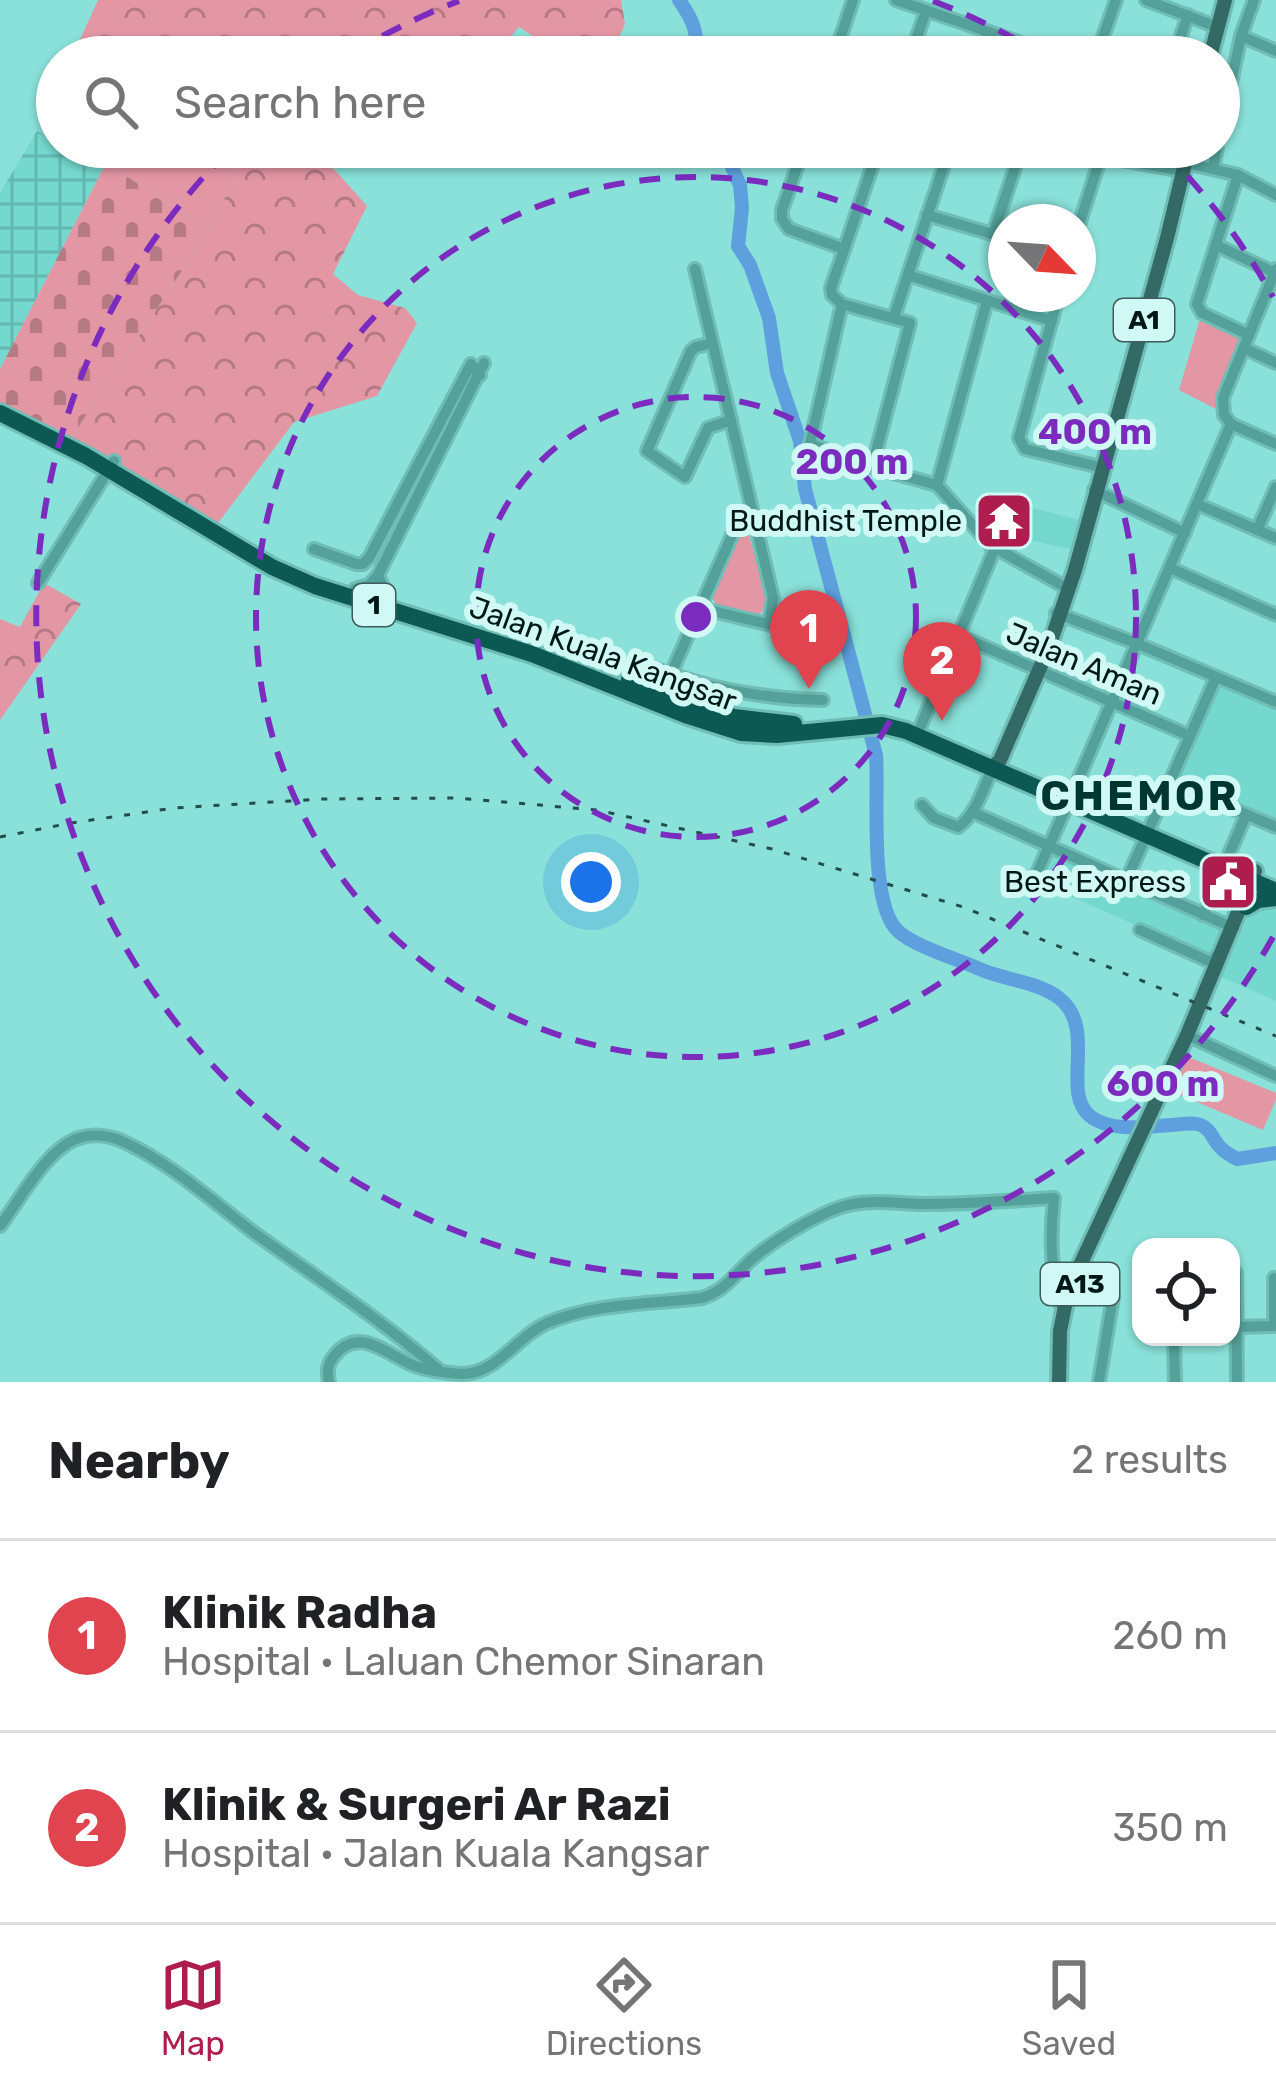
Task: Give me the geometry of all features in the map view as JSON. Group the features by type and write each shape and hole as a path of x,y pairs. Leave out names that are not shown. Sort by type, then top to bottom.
{"highway":[{"name":"Jalan Kuala Kangsar","path":"0,403 284,563 667,684 734,718 793,724 881,722 919,731 1260,878 1276,894"},
{"name":"Jalan Kuala Kangsar","path":"0,413 111,465 302,581 532,654 731,730 777,735 852,723"},
{"path":"628,692 652,695 667,684 674,704 731,730"},
{"path":"1246,907 1276,894"}],"main road":[{"path":"1210,36 1221,0"},
{"path":"1212,36 1221,0"},
{"name":"A1","path":"996,762 1058,614 1096,491 1182,168"},
{"name":"A1","path":"1058,614 1096,491"},
{"path":"1232,927 1240,922 1260,878"},
{"path":"1232,927 1260,878"},
{"name":"A13","path":"1062,1379 1063,1311 1068,1291 1232,927"},
{"name":"A13","path":"1062,1379 1072,1306 1116,1192"}],"street":[{"path":"841,36 853,0"},
{"path":"896,0 1001,36"},
{"path":"1103,36 1116,0"},
{"path":"1146,0 1212,25"},
{"path":"1240,41 1254,0"},
{"path":"917,36 926,11"},
{"path":"1181,36 1188,14"},
{"path":"988,36 989,32"},
{"path":"1241,36 1276,51"},
{"path":"797,168 782,210 784,224 844,249"},
{"path":"872,168 831,288 832,296 842,304 907,321 910,327 872,467"},
{"path":"894,317 943,168"},
{"path":"1008,204 1017,168"},
{"path":"1086,204 1097,168"},
{"path":"1210,168 1276,195"},
{"path":"1238,176 1197,304 1202,313 1250,334"},
{"path":"927,215 988,233"},
{"path":"1216,245 1275,271 1223,398 1224,415 1231,424 1276,444"},
{"path":"695,269 773,598 769,625"},
{"path":"908,275 987,302 937,485"},
{"path":"842,304 809,444 937,485 995,548 1065,586"},
{"path":"1023,312 1052,321"},
{"path":"1054,312 1019,439 1025,449 1102,468"},
{"path":"712,343 691,352 646,451 685,477 708,428 731,420"},
{"path":"1244,348 1276,363"},
{"path":"314,549 356,564 370,558 471,364 482,369 378,574 369,585 355,589"},
{"path":"1033,882 1231,424"},
{"path":"38,583 111,465"},
{"path":"1257,530 1276,487"},
{"path":"1096,491 1185,533"},
{"path":"1197,504 1276,538"},
{"path":"667,684 735,530 756,522"},
{"path":"384,531 398,536"},
{"path":"919,731 995,548"},
{"path":"1170,568 1276,615"},
{"path":"378,574 388,599"},
{"path":"700,608 769,625 811,629"},
{"path":"1058,614 1276,702"},
{"name":"Jalan Aman","path":"960,636 1190,736"},
{"path":"637,662 667,684 823,700"},
{"path":"1126,881 1216,676"},
{"path":"922,806 934,818 958,827 965,823 996,762"},
{"path":"1170,782 1276,827"},
{"path":"972,812 1232,927 1214,963 1140,930"},
{"path":"1204,915 1246,815"},
{"path":"1186,1035 1276,1076"},
{"path":"0,1226 64,1145 89,1136 121,1140 355,1302 442,1372"},
{"path":"329,1382 327,1368 336,1353 352,1342 376,1345 417,1367 466,1374 483,1370 523,1336 562,1318 714,1294 760,1252 803,1226 842,1207 868,1202 1054,1198 1054,1263 1063,1311"},
{"path":"1240,1327 1274,1326 1274,1278"},
{"path":"1099,1382 1113,1297"},
{"path":"1174,1346 1175,1382"},
{"path":"1236,1346 1237,1382"}],"shaded area":[{"path":"36,133 36,168 103,168 0,369 0,193"},
{"path":"1025,506 1083,521 1074,550 1012,536"},
{"path":"1216,677 1276,702 1276,829 1170,782"},
{"path":"1050,853 1222,929 1210,958 1038,882"},
{"path":"1254,903 1276,905 1276,1001 1221,977"}],"green space":[{"path":"98,0 621,0 625,24 620,36 532,36 519,27 511,36 82,36"},
{"path":"103,168 114,168 209,230 71,438 0,402 0,369"},
{"path":"114,168 240,168 209,230"},
{"path":"240,168 332,168 367,206 333,274 358,295 405,308 417,323 377,396 294,422 218,523 71,438 209,230"},
{"path":"1201,315 1243,337 1216,409 1179,390"},
{"path":"745,533 767,595 762,612 755,616 716,604 712,598 736,540"},
{"path":"44,583 81,604 0,720 0,619 20,627"},
{"path":"1186,1056 1276,1093 1263,1130 1171,1091"}],"waterway":[{"path":"679,0 695,36"},
{"path":"732,168 742,208 738,246 769,318 777,373 800,441 805,489 876,755 879,875 889,918 899,932 927,948 1059,998 1076,1026 1082,1105 1098,1121 1128,1127 1197,1124 1237,1159 1276,1153"}],"railway":[{"path":"0,837 174,808 323,799 457,798 597,810 772,849 963,907 1276,1036"}],"place":[{"name":"Buddhist Temple","path":"1004,521"},
{"name":"Klinik Radha","path":"809,689"},
{"name":"Klinik & Surgeri Ar Razi","path":"942,721"},
{"name":"Best Express","path":"1228,882"}],"district":[{"name":"CHEMOR","path":"1140,795"}]}
